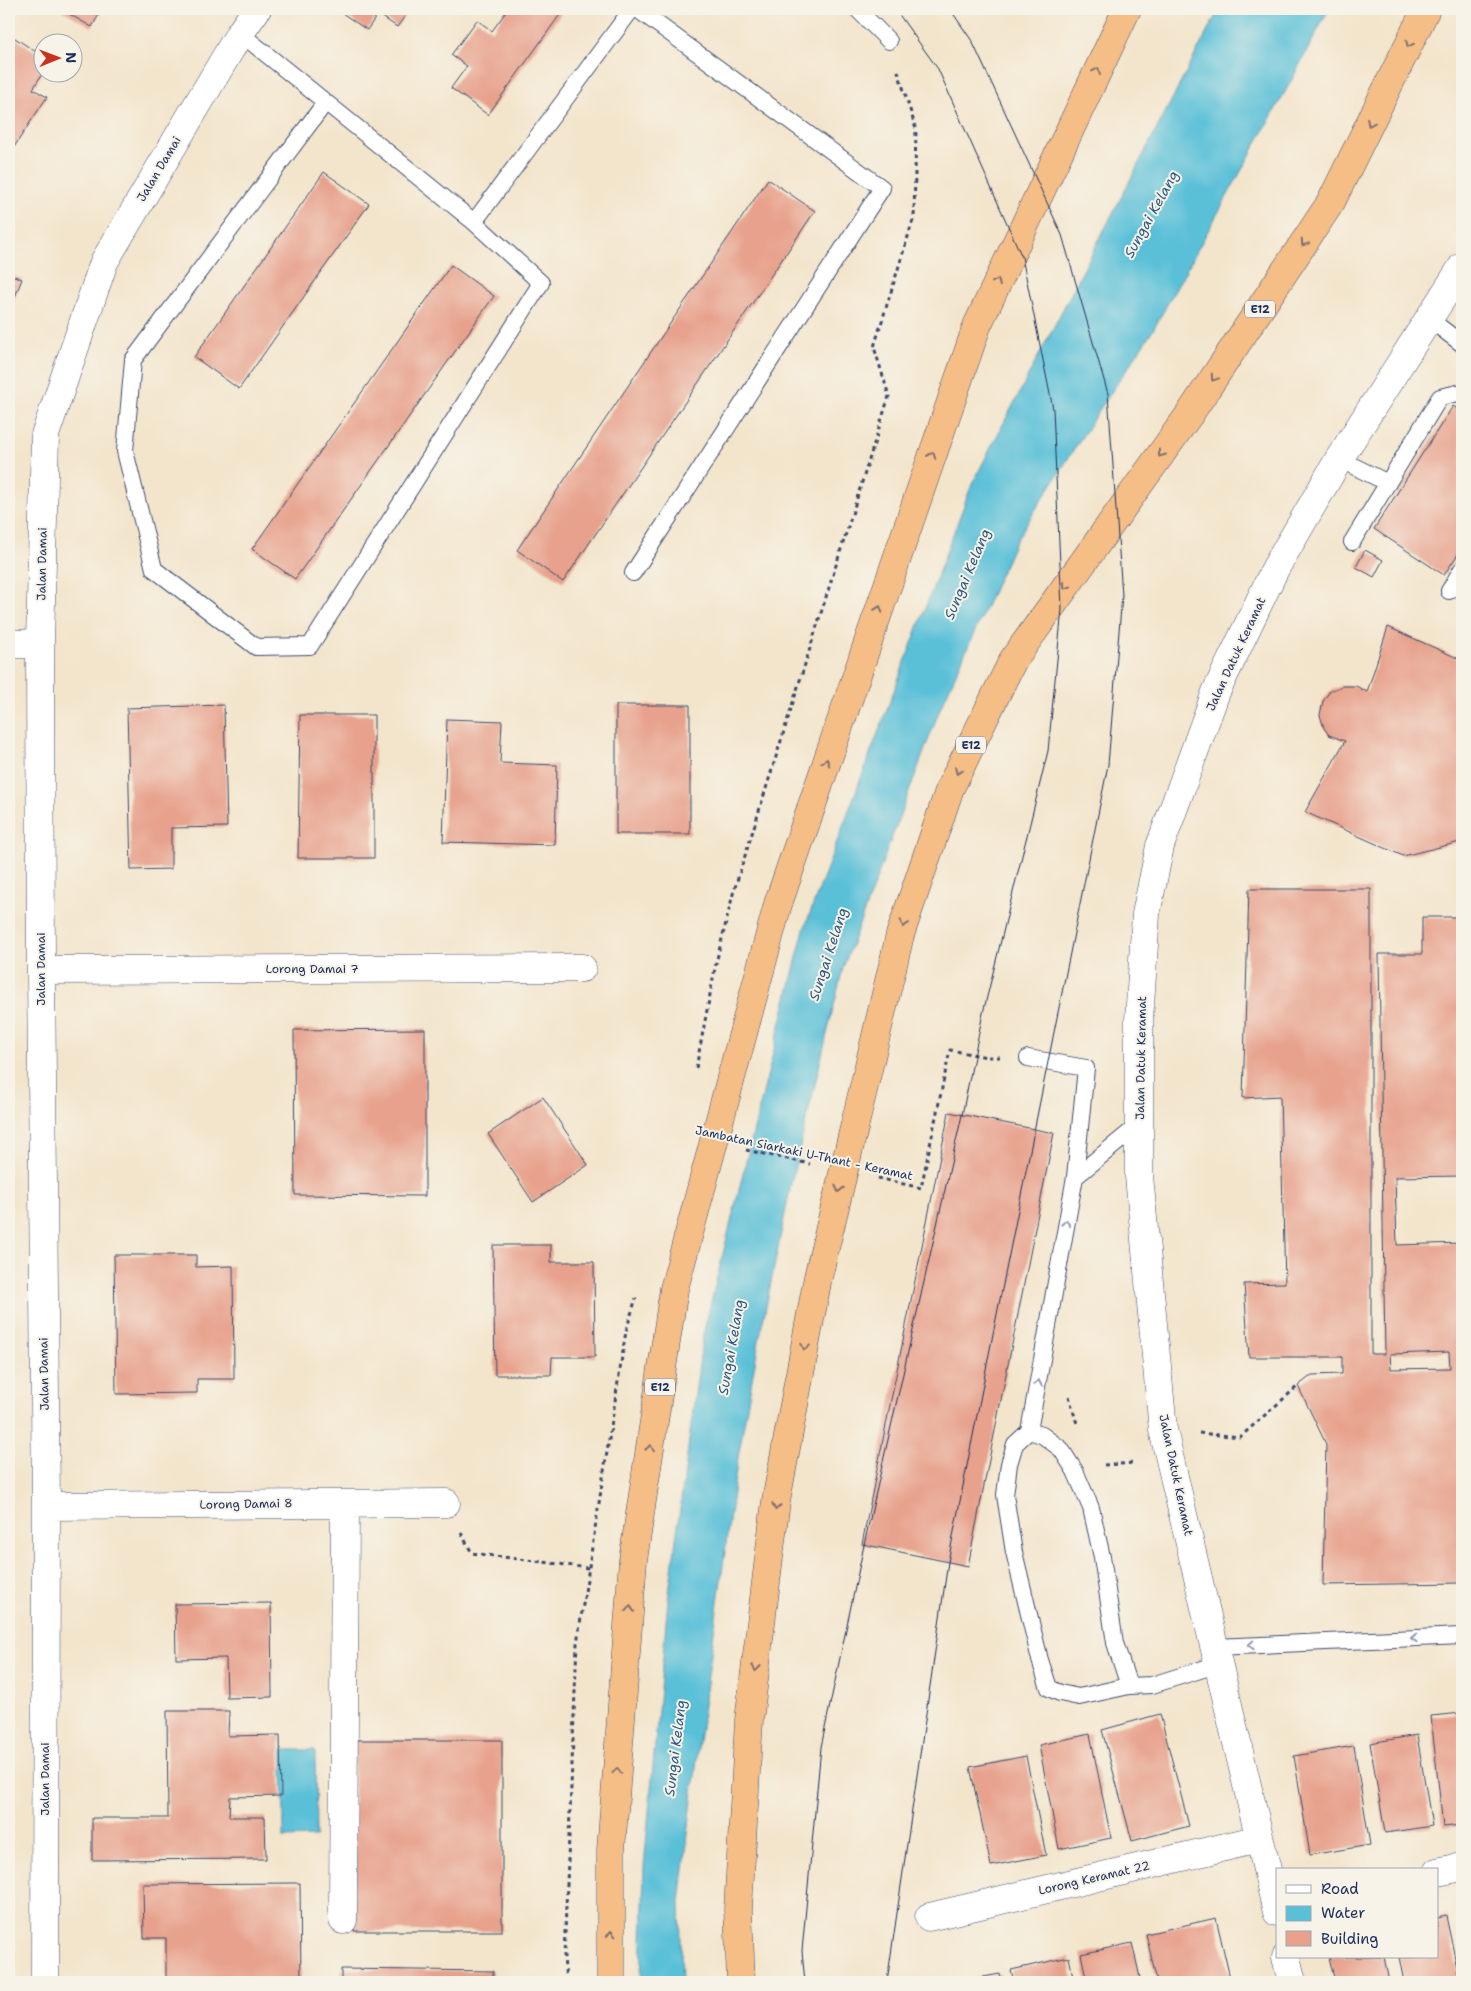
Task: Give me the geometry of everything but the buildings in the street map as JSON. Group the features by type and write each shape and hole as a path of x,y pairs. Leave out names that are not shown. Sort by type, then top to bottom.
{"highway":[{"name":"E12","path":"611,1982 611,1850 633,1560 677,1279 778,904 976,326 1127,9"},
{"name":"E12","path":"740,1982 738,1909 750,1720 776,1501 818,1277 900,935 950,788 1013,660 1189,415 1331,202 1426,9"}],"street":[{"name":"Jalan Damai","path":"45,1982 46,1506 40,644 45,435 104,262 240,33 257,9"},
{"name":"Jalan Datuk Keramat","path":"1276,1904 1163,1430 1139,1176 1140,1020 1146,914 1160,846 1216,692 1275,569 1339,459 1462,267"},
{"path":"9,644 40,644"},
{"name":"Lorong Damai 7","path":"41,970 582,968"},
{"name":"Lorong Damai 8","path":"46,1506 446,1503"},
{"path":"343,1920 345,1504"},
{"name":"Lorong Keramat 22","path":"928,1917 1259,1839"},
{"path":"1438,1872 1462,1867"},
{"path":"1286,1958 1292,1982"}],"lane":[{"path":"474,222 632,9"},
{"path":"633,573 882,188 636,9"},
{"path":"857,9 889,40"},
{"path":"240,33 325,104 474,222 541,283 310,646 256,646 154,569 125,451 133,360 325,104"},
{"path":"1428,318 1462,344"},
{"path":"1352,542 1440,397 1462,392"},
{"path":"1339,459 1388,483"},
{"path":"1449,590 1462,569"},
{"path":"1028,1058 1086,1068 1075,1177 1029,1431 1014,1444 1005,1494 1014,1552 1040,1660 1049,1688 1079,1697 1130,1686 1152,1684 1217,1655 1462,1636"},
{"path":"1075,1177 1140,1124"},
{"path":"1029,1431 1042,1435 1061,1449 1075,1471 1091,1508 1102,1558 1115,1643 1130,1686"}],"path":[{"name":"Jambatan Siarkaki U-Thant - Keramat","path":"874,1177 921,1188 950,1050 987,1057"},
{"name":"Jambatan Siarkaki U-Thant - Keramat","path":"741,1148 817,1165"},
{"path":"1163,1430 1240,1437 1298,1386"},
{"path":"446,1503 472,1553 589,1568"}],"water":[{"name":"Sungai Kelang","path":"1219,9 1329,9 1153,330 1015,542 940,709 843,968 792,1179 758,1346 737,1463 698,1749 680,1902 682,1982 641,1982 644,1866 668,1600 703,1334 804,929 972,484"},
{"path":"283,1750 315,1750 316,1837 284,1838"}],"tram line":[{"path":"805,1982 802,1951 821,1747 864,1545 962,1115 983,1013 1048,751 1062,609 1053,409 1022,257 938,69 895,9"},
{"path":"887,1982 948,1562 1108,765 1122,595 1108,394 1062,235 972,41 950,9"}]}
